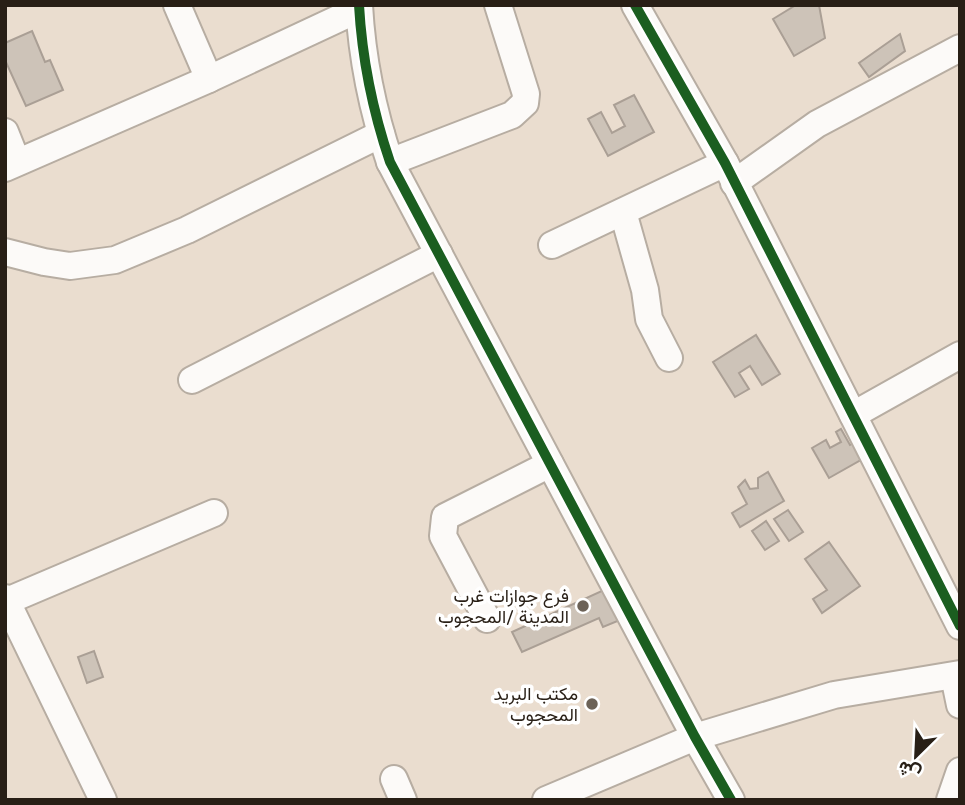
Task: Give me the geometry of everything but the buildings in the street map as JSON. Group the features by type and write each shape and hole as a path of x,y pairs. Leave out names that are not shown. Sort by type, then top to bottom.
{"street":[{"path":"177,5 209,79"},
{"path":"390,162 512,115 525,103 526,94 498,5"},
{"path":"635,5 729,173 960,626"},
{"path":"5,132 11,165 209,79 359,7 368,76 390,162 731,800"},
{"path":"552,245 622,212 729,173 960,48"},
{"path":"5,252 70,266 115,260 187,230 381,134"},
{"path":"622,212 645,290 649,319 669,358"},
{"path":"192,380 439,254"},
{"path":"853,415 960,355"},
{"path":"487,619 443,536 445,517 550,464"},
{"path":"103,800 6,599 214,513"},
{"path":"546,800 695,737 834,695 957,675 960,705"},
{"path":"950,800 960,771"}],"cycle path":[{"path":"359,5 369,85 390,162 731,800"},
{"path":"635,5 725,163 960,626"}],"place":[{"name":"فرع جوازات غرب المدينة /المحجوب","path":"583,606"},
{"name":"مكتب البريد المحجوب","path":"592,704"}]}
